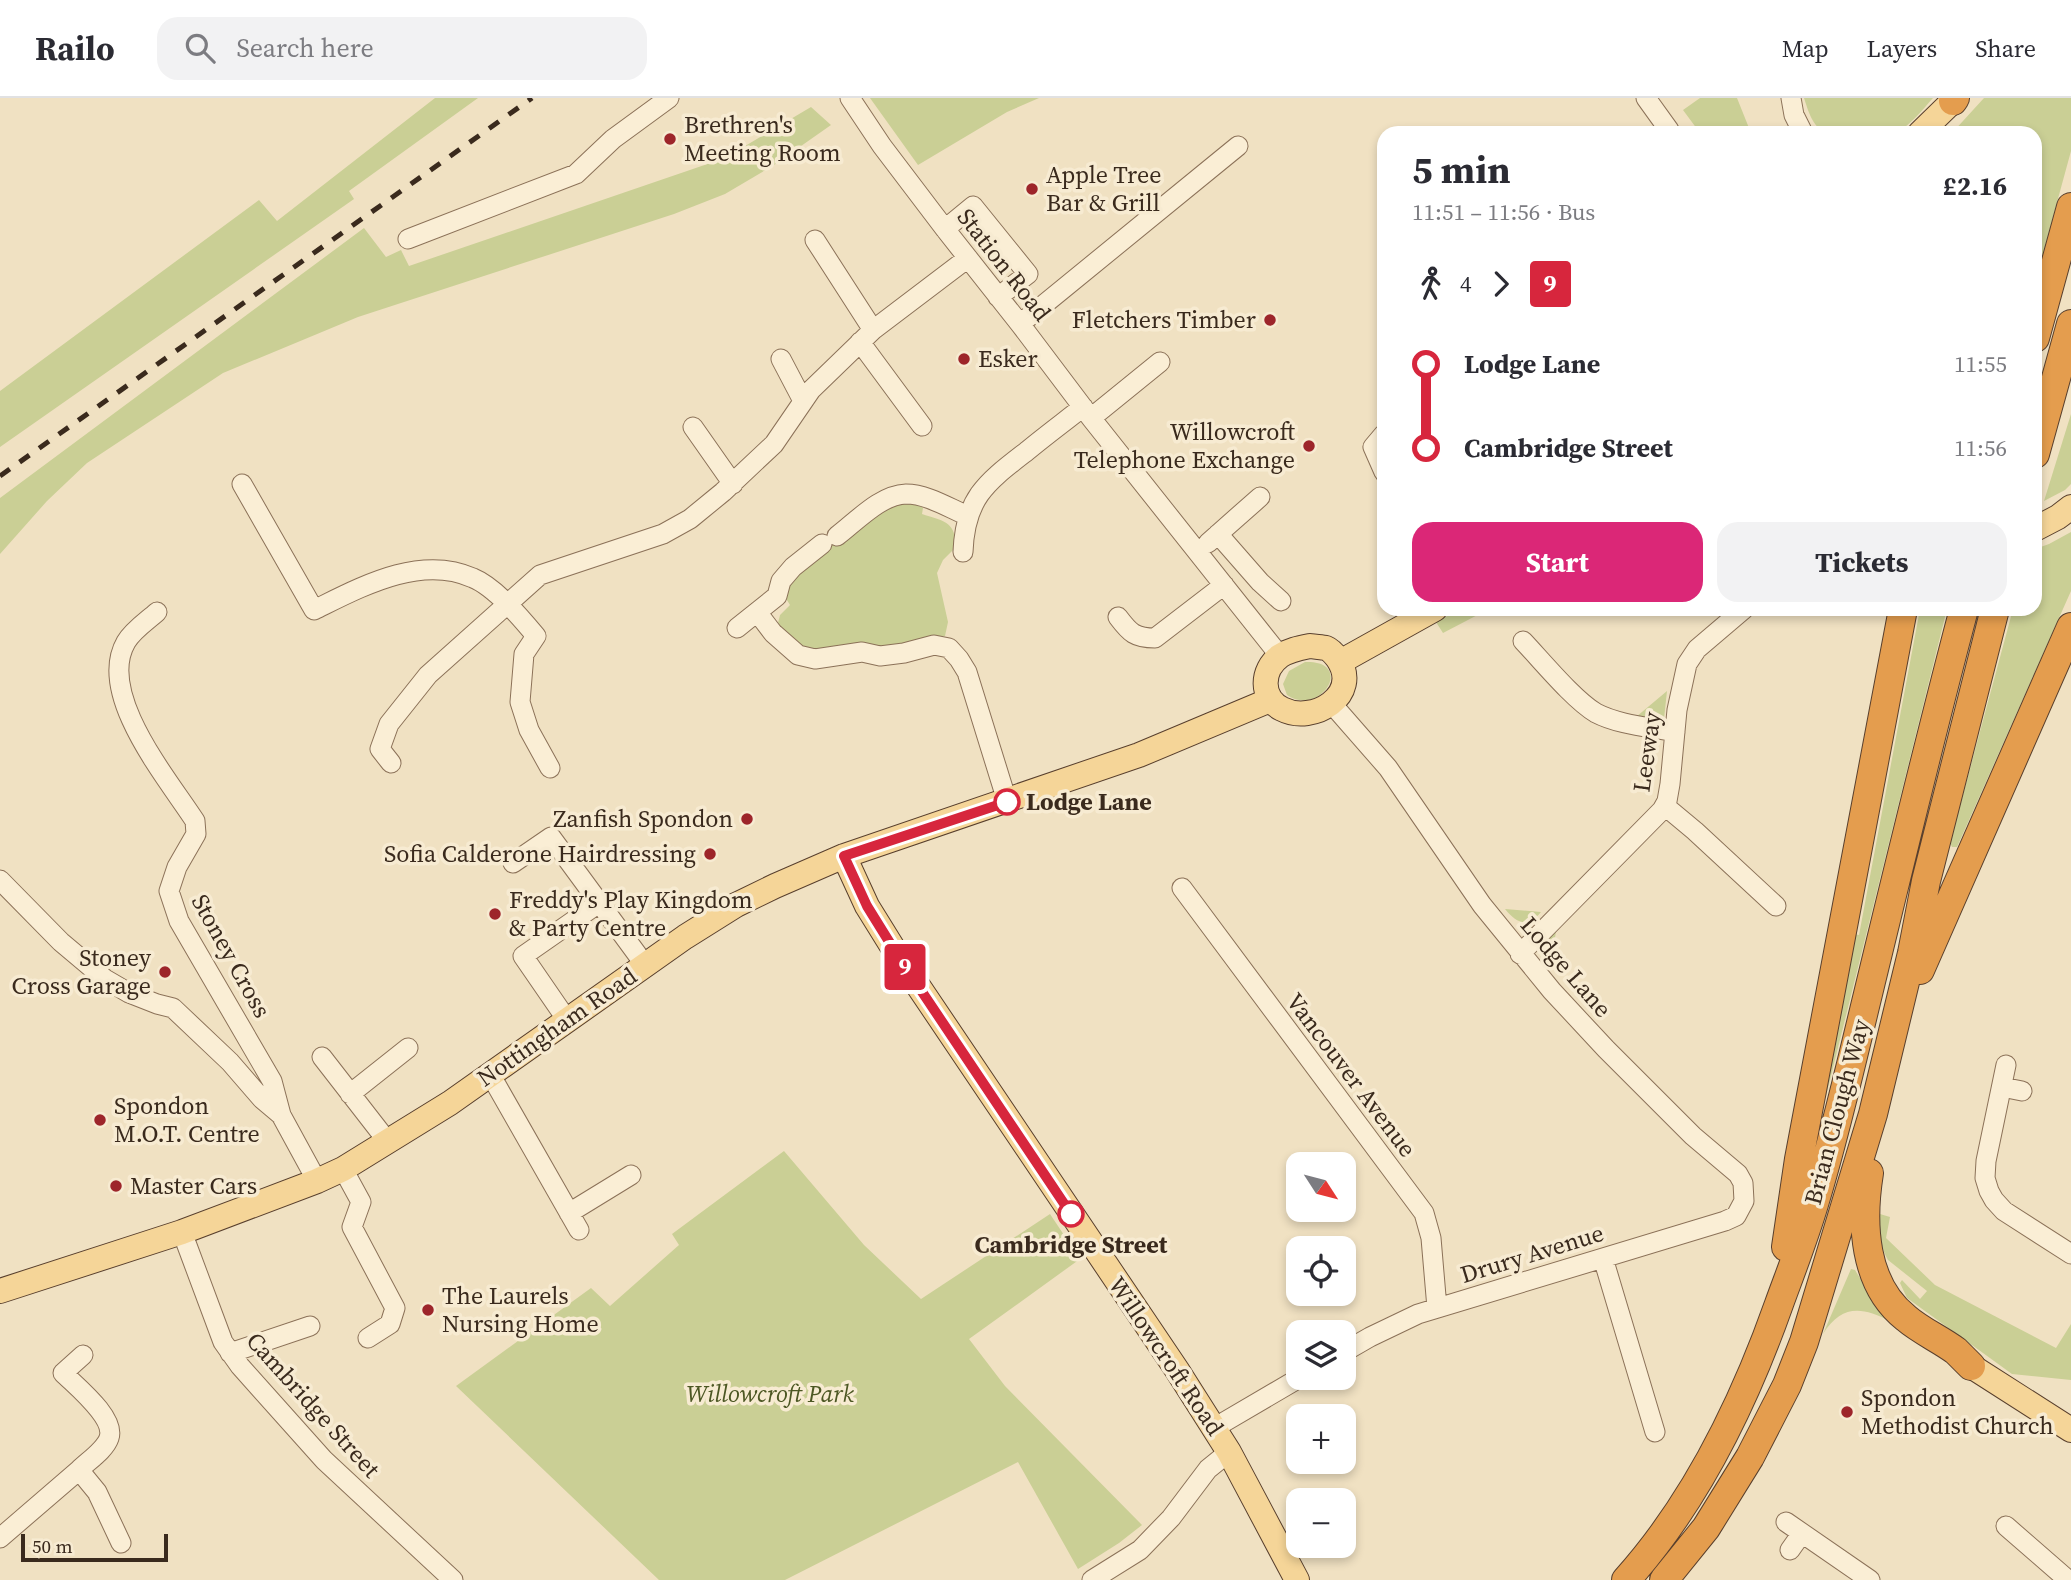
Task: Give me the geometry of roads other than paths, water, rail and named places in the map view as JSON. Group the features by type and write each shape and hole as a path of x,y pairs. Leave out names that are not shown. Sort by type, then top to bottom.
{"highway":[{"path":"2042,313 2071,207"},
{"path":"2042,429 2071,324"},
{"path":"1784,1292 1785,1259 1799,1159 1902,616"},
{"name":"Brian Clough Way","path":"1626,1580 1669,1525 1715,1452 1744,1393 1814,1207 1962,616"},
{"name":"Brian Clough Way","path":"1664,1580 1706,1528 1750,1457 1787,1385 1816,1303 1873,1114 1926,881 1993,616"},
{"path":"1895,1025 2071,627"},
{"path":"1873,1114 1864,1226 1878,1281 1896,1309 1956,1351 1971,1366"}],"main road":[{"path":"1927,126 1955,99"},
{"path":"2042,525 2071,506"},
{"path":"1340,662 1422,616"},
{"path":"1310,646 1326,648 1334,653 1343,669 1343,684 1332,704 1304,714 1289,712 1270,700 1265,690 1266,680 1269,670 1280,656 1296,648 1310,646"},
{"name":"Nottingham Road","path":"0,1291 182,1232 343,1169 450,1103 685,937 736,905 844,856 1139,755 1270,700"},
{"name":"Willowcroft Road","path":"844,856 867,906 898,956 1214,1428 1297,1580"},
{"path":"1971,1366 2071,1430"}],"street":[{"path":"408,239 576,174 612,139 669,98"},
{"path":"1646,98 1666,126"},
{"path":"1791,98 1794,116 1799,126"},
{"name":"Station Road","path":"852,101 882,146 945,229 1280,656"},
{"path":"1020,324 1238,146"},
{"path":"945,229 974,206 1028,274 998,297"},
{"path":"816,240 867,336 922,426"},
{"path":"391,763 380,750 389,724 428,675 540,575 663,534 690,519 733,484 774,444 811,390 867,336 968,258"},
{"path":"781,359 803,401"},
{"path":"963,552 964,528 968,516 989,481 1160,362"},
{"path":"693,427 733,484"},
{"path":"242,484 314,610 357,589 397,575 430,569 474,578 509,605 536,636 524,654 520,702 529,730 550,768"},
{"path":"737,628 777,596 781,581 787,574 883,501 907,494 926,498 968,516"},
{"path":"1197,552 1260,498"},
{"path":"1218,534 1260,582 1281,601"},
{"path":"1118,617 1128,631 1141,638 1155,638 1224,585"},
{"name":"Stoney Cross","path":"157,612 131,634 124,644 119,665 119,685 140,737 195,821 196,834 177,867 169,891 179,920 272,1081 281,1115 317,1181"},
{"path":"757,612 773,633 798,654 816,659 862,652 880,656 934,645 949,648 960,659 967,672 1007,802"},
{"name":"Leeway","path":"1520,954 1665,806 1684,675 1691,656 1736,616"},
{"path":"1523,641 1571,691 1597,713 1675,732"},
{"name":"Lodge Lane","path":"1332,704 1388,768 1482,905 1520,954 1606,1049 1699,1141 1738,1174 1745,1192 1738,1213"},
{"path":"1665,806 1776,906"},
{"path":"513,863 551,837 645,965"},
{"path":"0,880 61,942 105,979 129,993 173,1008 281,1115"},
{"name":"Vancouver Avenue","path":"1182,888 1424,1213 1431,1238 1437,1308"},
{"path":"567,1020 523,957 599,903"},
{"path":"351,1094 408,1048"},
{"path":"322,1057 388,1142"},
{"path":"2006,1065 1986,1161 1989,1191 2004,1211 2071,1254"},
{"path":"490,1074 579,1230"},
{"path":"2002,1087 2022,1091"},
{"path":"343,1169 361,1202 352,1227 395,1308 390,1324 368,1338"},
{"path":"569,1213 631,1175"},
{"name":"Drury Avenue","path":"1356,1346 1402,1321 1437,1308 1725,1221 1738,1213"},
{"name":"Cambridge Street","path":"182,1232 211,1313 230,1353 324,1460 453,1580"},
{"path":"1603,1258 1655,1433"},
{"path":"230,1353 310,1326"},
{"path":"0,1538 79,1470 108,1441 110,1433 106,1418 63,1373 83,1355"},
{"path":"1214,1428 1286,1386"},
{"path":"1092,1580 1140,1550 1171,1518 1208,1469 1229,1452"},
{"path":"79,1470 97,1492 121,1543"},
{"path":"2006,1526 2068,1580"},
{"path":"1790,1550 1794,1528 1870,1580"}],"railway":[{"path":"0,476 532,98"}],"place":[{"name":"Brethren's Meeting Room","path":"670,139"},
{"name":"Apple Tree Bar & Grill","path":"1032,189"},
{"name":"Fletchers Timber","path":"1270,320"},
{"name":"Esker","path":"964,359"},
{"name":"Willowcroft Telephone Exchange","path":"1309,446"},
{"name":"Lodge Lane","path":"1007,802"},
{"name":"Zanfish Spondon","path":"747,819"},
{"name":"Sofia Calderone Hairdressing","path":"710,854"},
{"name":"Freddy's Play Kingdom & Party Centre","path":"495,914"},
{"name":"Stoney Cross Garage","path":"165,972"},
{"name":"Spondon M.O.T. Centre","path":"100,1120"},
{"name":"Master Cars","path":"116,1186"},
{"name":"Cambridge Street","path":"1071,1214"},
{"name":"The Laurels Nursing Home","path":"428,1310"},
{"name":"Spondon Methodist Church","path":"1847,1412"}],"park label":[{"name":"Willowcroft Park","path":"770,1394"}]}
